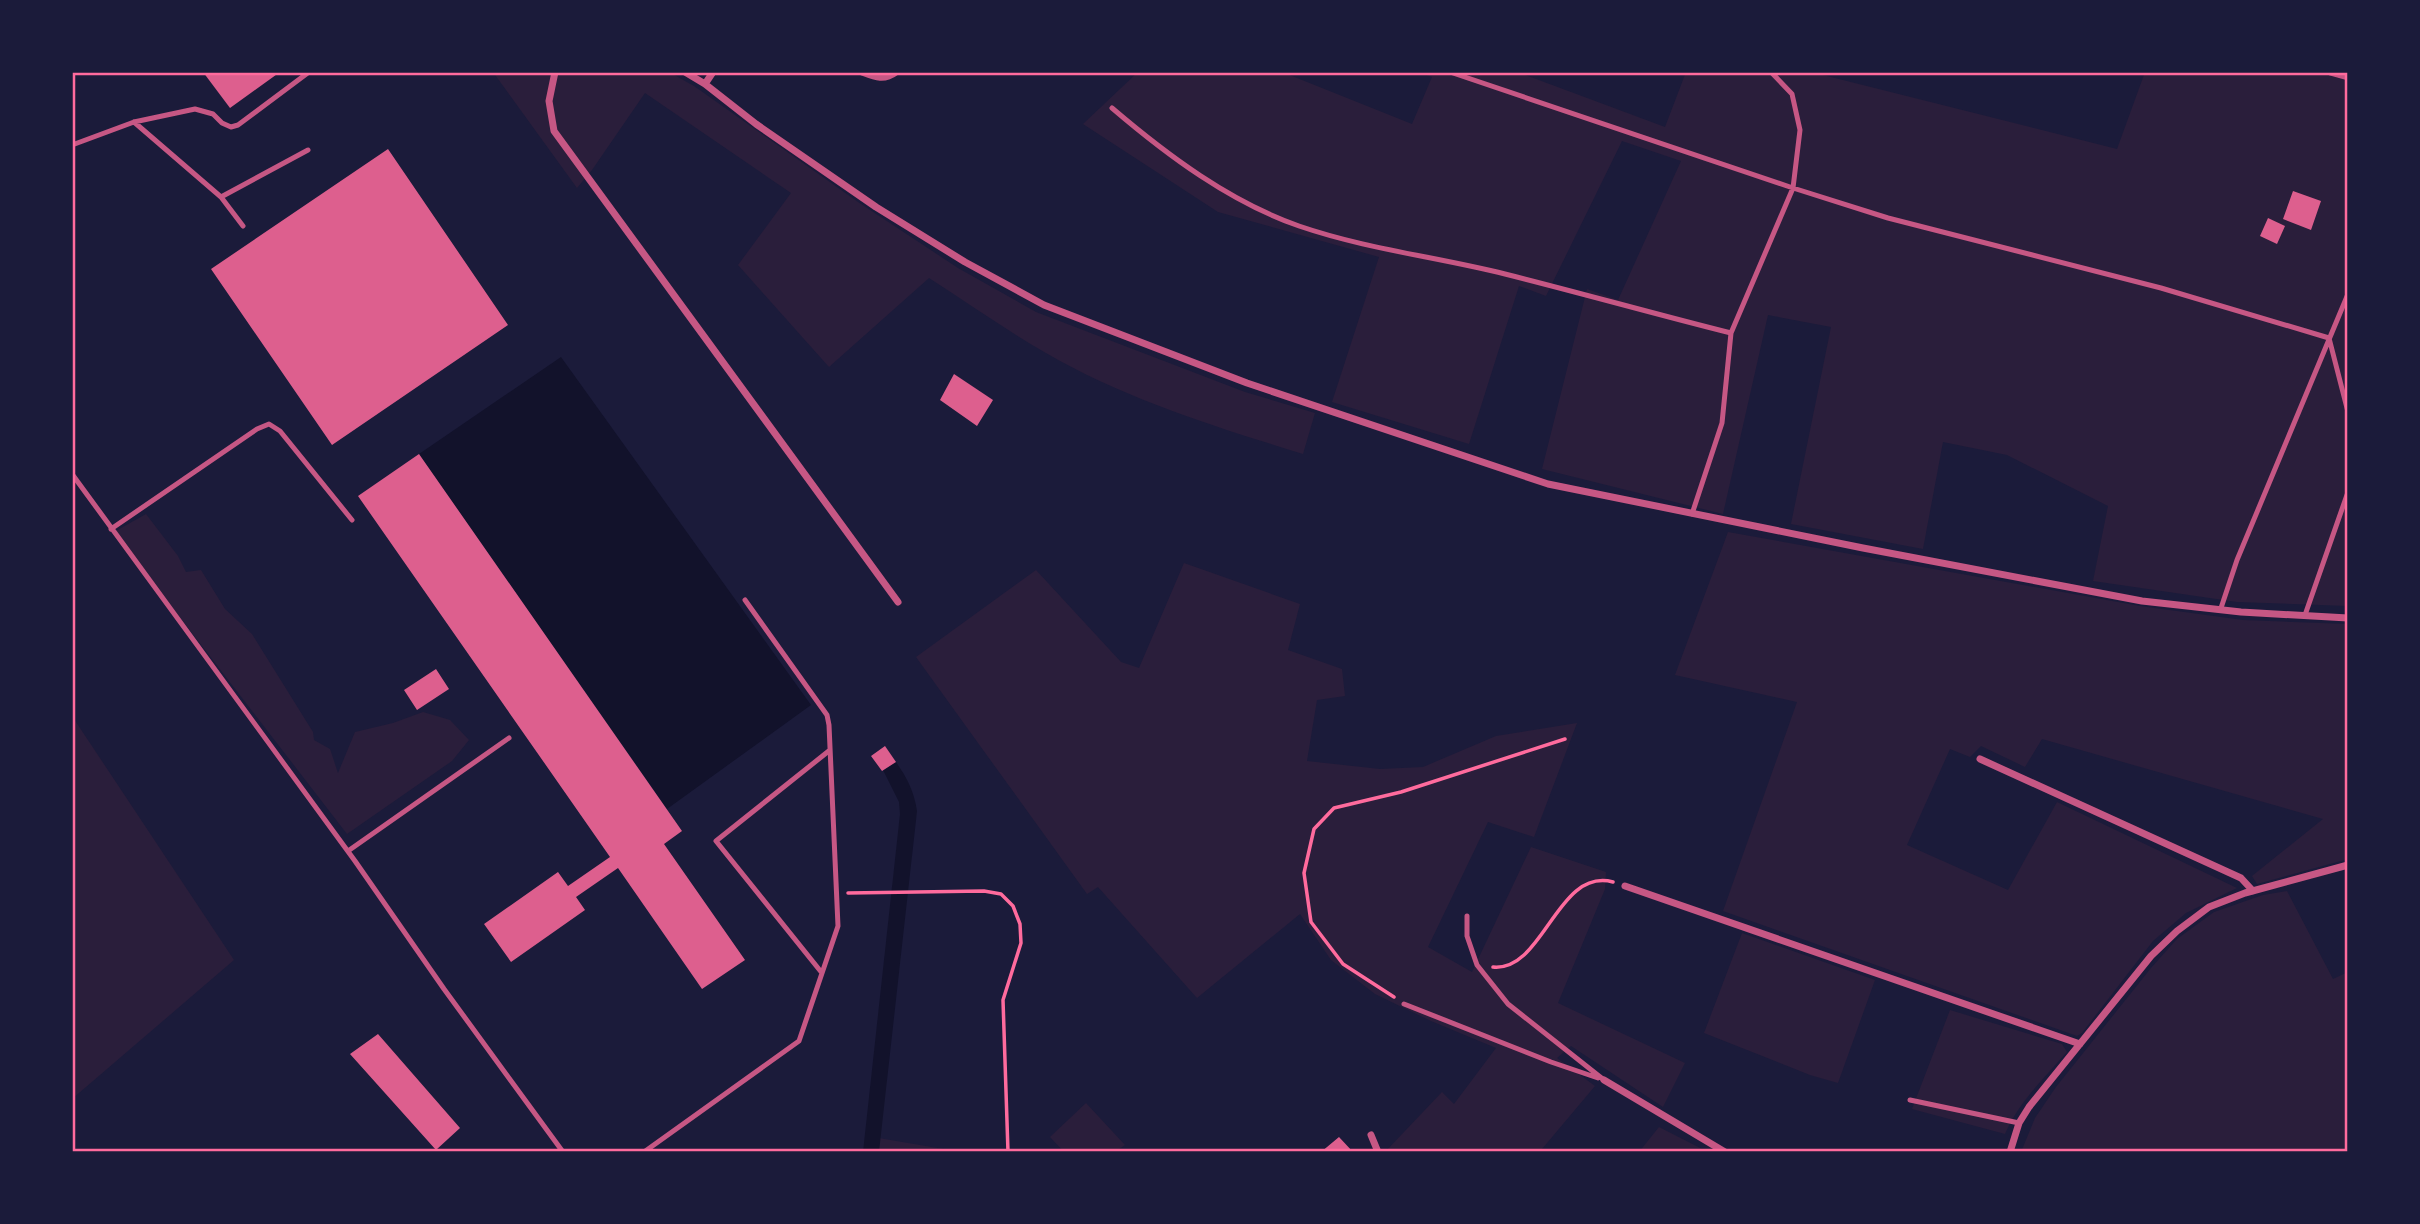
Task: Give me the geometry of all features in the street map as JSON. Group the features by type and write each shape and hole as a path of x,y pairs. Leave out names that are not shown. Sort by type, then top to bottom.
{"street":[{"path":"555,72 549,101 554,131 898,602"},
{"path":"685,72 876,207 965,262 1044,305 1247,383 1548,484 2142,601 2241,612 2348,618"},
{"path":"705,84 713,72"},
{"path":"862,72 885,78 896,72"},
{"path":"2330,72 2348,77"},
{"path":"1980,759 2241,878 2253,891"},
{"path":"2010,1152 2029,1107 2151,956 2177,931 2209,907 2253,891 2348,866"},
{"path":"1625,886 2080,1044"},
{"path":"1604,1080 1726,1152"},
{"path":"1371,1135 1378,1152"}],"lane":[{"path":"72,145 134,122 195,109 213,114 230,127 238,125 309,72"},
{"path":"1450,72 1888,218 2161,288 2329,338"},
{"path":"1692,514 1722,423 1731,333 1793,188 1800,130 1792,94 1772,72"},
{"path":"1112,108 1157,147 1269,214 1300,226 1385,249 1503,274 1731,333"},
{"path":"134,122 221,197 243,226"},
{"path":"221,197 308,150"},
{"path":"2221,608 2238,560 2348,294"},
{"path":"2329,338 2348,412"},
{"path":"111,528 257,429 269,424 280,431 352,520"},
{"path":"72,474 348,851 563,1152"},
{"path":"2305,615 2348,492"},
{"path":"644,1152 799,1041 838,926 827,715 745,600"},
{"path":"348,851 509,738"},
{"path":"822,974 716,841 830,750"},
{"path":"1467,916 1467,936 1477,965 1508,1004 1604,1080"},
{"path":"1404,1004 1550,1062 1604,1080"},
{"path":"1910,1100 2020,1123"}],"path":[{"path":"1404,1004 1343,964 1311,922 1304,873 1314,829 1334,808 1401,792 1565,739"},
{"path":"1477,965 1499,967 1525,956 1562,905 1584,887 1603,880 1625,886"},
{"path":"837,893 984,891 1001,894 1013,906 1020,924 1021,943 1003,1000 1008,1152"}],"shaded area":[{"path":"493,72 669,72 694,86 858,202 958,268 1036,312 1245,392 1315,413 1303,454 1204,422 1107,384 1031,344 929,278 829,367 738,265 791,193 645,93 577,188"},
{"path":"1138,72 1282,72 1412,124 1432,77 1418,72 1517,72 1665,127 1686,72 1811,72 2117,149 2145,72 2348,72 2348,606 2237,602 2093,581 2108,506 2007,455 1943,442 1923,549 1791,524 1831,327 1768,315 1723,514 1542,469 1587,289 1618,300 1681,161 1622,141 1546,296 1519,286 1469,444 1332,402 1379,257 1218,212 1083,124"},
{"path":"561,357 811,705 667,809 419,454"},
{"path":"146,514 178,556 186,572 201,570 225,609 252,634 313,732 314,740 330,749 338,773 355,732 423,712 450,720 469,740 452,761 347,834 114,532"},
{"path":"1728,532 2140,606 2243,620 2348,624 2348,859 2257,884 2252,876 2323,819 2042,739 2025,767 1981,746 1970,757 1950,749 1907,845 2008,890 2057,802 2237,888 2186,913 2153,941 2077,1036 1723,911 1797,702 1675,675"},
{"path":"1184,563 1300,604 1288,650 1342,669 1345,696 1317,700 1307,761 1380,769 1423,767 1496,736 1577,723 1534,837 1488,822 1428,947 1472,972 1531,847 1606,872 1605,889 1558,1003 1685,1063 1663,1107 1571,1046 1557,1058 1595,1086 1542,1149 1546,1152 1385,1152 1442,1092 1454,1104 1496,1048 1375,994 1331,960 1300,914 1197,998 1098,887 1087,894 916,657 1036,570 1121,662 1139,668"},
{"path":"72,716 234,960 72,1099"},
{"path":"896,762 910,785 917,811 879,1152 863,1152 900,814 899,802 883,770"},
{"path":"2287,891 2333,979 2348,972 2348,1152 2021,1152 2035,1118 2056,1087 2177,939 2214,912 2263,895"},
{"path":"1742,933 1875,980 1838,1083 1810,1075 1704,1033"},
{"path":"1950,1010 2062,1044 2067,1052 2025,1101 2005,1134 1912,1109"},
{"path":"1086,1103 1125,1145 1115,1152 1064,1152 1050,1137"},
{"path":"1659,1127 1708,1152 1639,1152"},
{"path":"867,1136 961,1152 865,1152"}],"building":[{"path":"203,72 280,72 230,108"},
{"path":"388,149 508,325 332,445 211,269"},
{"path":"2293,191 2321,201 2311,230 2283,219"},
{"path":"2268,218 2285,226 2277,244 2260,236"},
{"path":"954,374 993,400 977,426 940,400"},
{"path":"419,454 682,831 664,844 745,960 702,989 618,868 576,897 585,910 511,962 484,924 558,872 568,886 610,857 358,496"},
{"path":"436,669 449,689 417,710 404,690"},
{"path":"885,746 896,762 882,771 871,756"},
{"path":"378,1034 460,1128 436,1150 350,1054"},
{"path":"1339,1137 1353,1152 1321,1152"}]}
